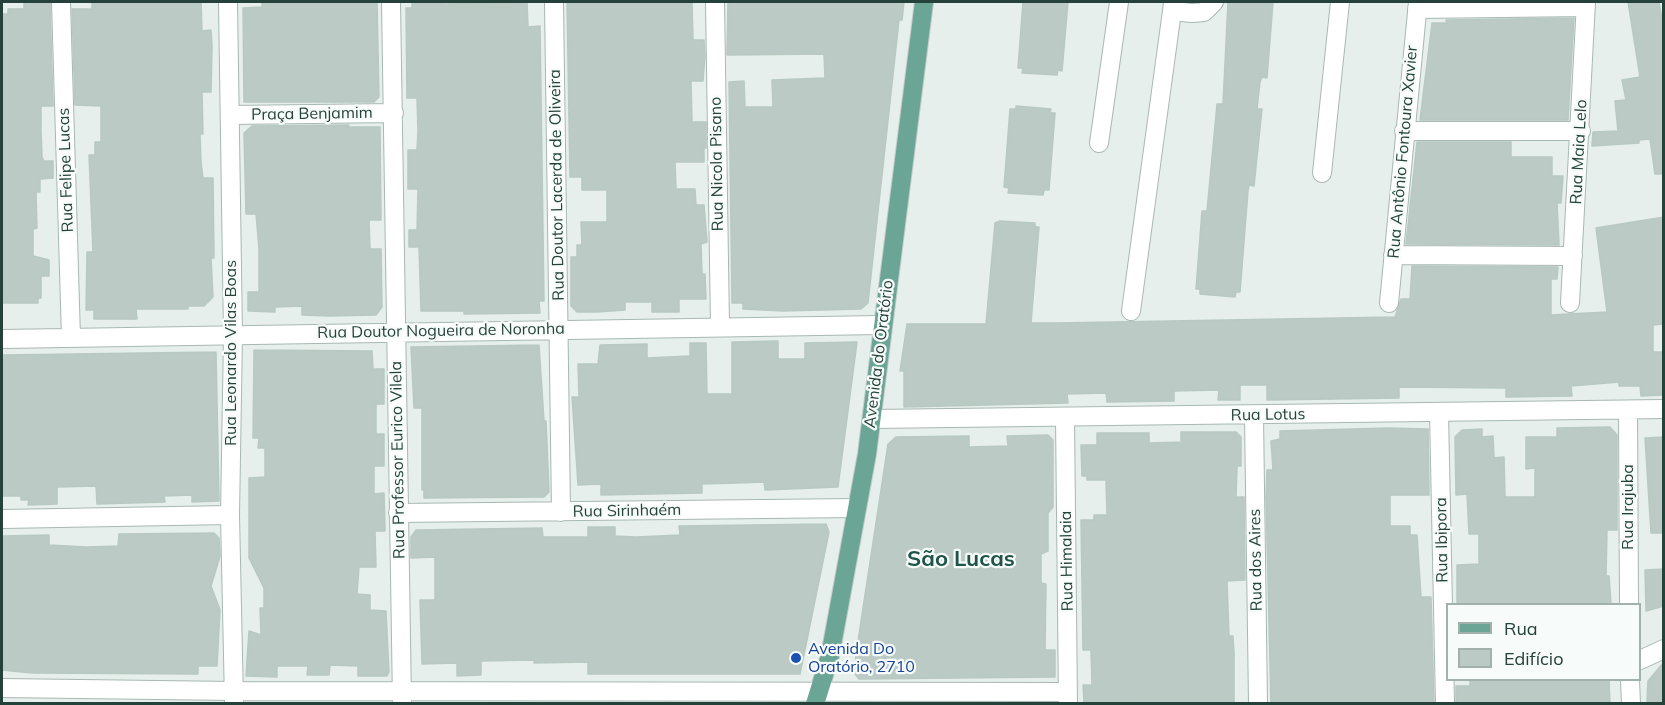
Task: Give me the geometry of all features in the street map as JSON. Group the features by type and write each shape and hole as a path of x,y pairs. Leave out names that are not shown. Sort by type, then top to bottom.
{"main road":[{"name":"Avenida do Oratório","path":"817,697 830,656 872,419 881,325 924,2"}],"street":[{"name":"Rua Felipe Lucas","path":"61,2 71,338"},
{"name":"Rua Leonardo Vilas Boas","path":"228,2 233,335 230,515 234,697"},
{"name":"Rua Professor Eurico Vilela","path":"392,2 402,698"},
{"name":"Rua Doutor Lacerda de Oliveira","path":"554,2 561,512"},
{"name":"Rua Nicola Pisano","path":"715,2 720,326"},
{"path":"1099,143 1119,2"},
{"path":"1131,311 1173,6 1204,12 1214,2"},
{"path":"1322,173 1340,2"},
{"path":"1418,5 1586,4"},
{"name":"Rua Maia Lelo","path":"1570,303 1586,4"},
{"name":"Rua Antônio Fontoura Xavier","path":"1389,303 1418,5"},
{"name":"Praça Benjamim","path":"230,115 394,113"},
{"path":"1404,131 1581,130"},
{"path":"1393,255 1573,256"},
{"name":"Rua Doutor Nogueira de Noronha","path":"2,339 881,325"},
{"name":"Rua Lotus","path":"872,419 1254,416 1664,409"},
{"name":"Rua Irajuba","path":"1628,410 1629,603"},
{"name":"Rua Ibipora","path":"1439,413 1444,704"},
{"name":"Rua dos Aires","path":"1254,416 1258,704"},
{"name":"Rua Himalaia","path":"1065,418 1068,698"},
{"name":"Rua Sirinhaém","path":"398,513 856,508"},
{"path":"2,519 230,515"},
{"path":"1641,660 1664,649"},
{"path":"1630,681 1631,704"},
{"path":"2,688 234,697 1068,698"}],"building":[{"path":"24,2 50,2 53,106 41,106 41,131 42,157 44,161 53,161 53,178 40,179 40,192 36,192 37,228 33,229 33,256 49,260 49,276 41,276 41,298 38,298 38,303 2,303 2,14 8,14 8,9 24,9"},
{"path":"92,2 201,2 202,31 211,30 212,46 211,92 202,92 203,134 200,134 203,178 213,178 214,258 211,258 213,297 204,306 188,306 188,309 136,309 137,319 94,319 94,310 86,310 87,252 93,252 89,155 95,155 95,142 101,142 101,106 75,105 72,9 92,9"},
{"path":"262,2 377,2 379,97 374,102 244,102 243,8 262,7"},
{"path":"412,2 443,2 443,4 527,2 528,27 540,26 544,301 539,301 540,313 464,314 464,311 421,311 419,247 409,247 409,230 417,230 418,189 408,189 408,150 417,150 418,131 417,98 407,98 406,8 412,8"},
{"path":"567,2 692,2 693,40 704,40 705,55 703,81 691,81 692,122 706,122 706,148 704,148 704,162 675,162 676,189 695,189 696,205 704,205 707,242 701,244 706,299 679,299 679,312 652,312 652,302 625,302 625,310 597,312 577,312 571,306 571,257 577,257 577,245 582,245 581,222 607,222 607,190 582,190 582,177 570,177"},
{"path":"728,2 904,2 902,20 899,20 868,303 861,309 783,311 743,309 743,303 732,303 729,82 744,81 745,107 773,107 772,80 825,78 824,54 727,55"},
{"path":"1023,2 1068,2 1062,71 1058,70 1057,75 1022,73 1023,68 1018,68"},
{"path":"1228,2 1273,2 1267,78 1262,77 1260,82 1257,109 1262,109 1254,186 1249,185 1240,292 1236,292 1235,297 1200,294 1200,289 1196,289 1202,211 1207,211 1217,104 1223,104"},
{"path":"1628,2 1659,2 1664,32 1664,174 1655,174 1650,139 1639,140 1639,143 1592,146 1593,132 1618,131 1615,101 1626,100 1622,80 1640,77"},
{"path":"1574,18 1568,120 1420,120 1432,23 1447,23 1446,20"},
{"path":"1016,106 1051,109 1050,113 1055,113 1049,190 1044,190 1043,195 1008,193 1009,188 1004,187 1010,109 1016,109"},
{"path":"349,125 347,127 380,127 381,220 369,220 370,249 381,249 382,307 376,315 302,315 302,306 275,307 275,312 248,311 248,292 259,292 259,249 256,214 246,214 244,133 252,126"},
{"path":"1417,142 1511,142 1511,157 1552,157 1552,176 1563,176 1561,203 1557,203 1559,245 1406,244"},
{"path":"1664,217 1664,324 1653,325 1653,352 1664,352 1664,395 1641,396 1640,386 1619,386 1619,382 1571,386 1572,396 1506,397 1506,388 1399,387 1399,398 1267,400 1267,385 1240,385 1240,400 1218,400 1219,390 1174,391 1174,401 1107,402 1106,393 1067,394 1068,403 904,407 904,371 900,371 907,324 986,324 995,223 1000,221 1035,223 1035,227 1039,227 1031,323 1057,323 1395,317 1401,299 1410,299 1412,266 1558,267 1557,279 1551,279 1551,315 1607,312 1596,228"},
{"path":"778,341 778,359 805,359 805,343 857,342 838,487 765,490 764,482 702,484 702,493 601,495 601,484 578,485 572,397 579,397 578,364 598,364 600,345 647,344 647,358 690,356 690,343 706,343 707,394 732,394 732,342"},
{"path":"539,345 544,421 546,421 549,492 544,497 424,498 424,490 422,490 422,408 414,408 411,347"},
{"path":"254,350 372,351 373,369 384,369 384,404 376,404 376,434 384,434 384,466 374,466 374,494 384,493 385,531 375,531 376,567 359,567 357,594 370,595 370,610 386,611 389,672 387,676 358,676 358,666 330,665 329,675 307,675 308,666 277,666 277,677 246,676 249,631 261,635 260,608 264,608 264,588 249,558 249,478 265,477 265,448 258,448 259,438 253,438"},
{"path":"216,352 219,501 192,502 192,495 164,496 165,502 97,504 96,486 57,487 57,504 28,505 29,500 21,500 21,496 2,496 2,355"},
{"path":"1610,427 1617,435 1617,530 1607,530 1606,576 1609,576 1611,603 1457,603 1457,565 1479,564 1479,534 1469,534 1467,494 1456,495 1455,437 1462,430 1482,429 1482,437 1493,436 1494,458 1504,457 1505,497 1535,497 1535,468 1526,469 1526,437 1557,437 1557,428"},
{"path":"1428,429 1429,495 1390,495 1390,526 1410,526 1410,535 1417,535 1421,597 1431,597 1434,704 1271,704 1266,498 1267,470 1273,470 1271,441 1280,439 1280,431"},
{"path":"1181,432 1236,432 1241,437 1241,466 1237,466 1236,497 1244,497 1245,580 1227,581 1229,636 1233,636 1234,653 1234,704 1084,702 1083,685 1092,685 1091,650 1083,650 1081,520 1094,520 1094,515 1107,515 1106,480 1087,480 1087,476 1082,476 1081,445 1097,445 1097,433 1149,433 1149,443 1181,442"},
{"path":"1048,435 1053,440 1053,507 1048,513 1048,551 1041,554 1041,583 1046,584 1045,650 1055,650 1055,677 859,679 855,674 856,654 888,444 896,437 969,436 969,447 1008,446 1007,436"},
{"path":"1664,437 1664,533 1651,533 1645,438"},
{"path":"826,524 829,532 800,674 588,674 588,662 534,663 534,660 481,661 481,675 457,676 457,663 422,664 420,600 435,600 435,557 411,558 411,537 416,530 542,528 543,537 588,537 588,527 615,527 615,536 637,537 680,535 679,526"},
{"path":"214,533 219,538 220,556 211,586 220,610 217,666 198,666 198,674 32,673 2,670 2,536 49,535 49,545 87,547 118,546 119,534"},
{"path":"1664,569 1664,606 1646,611 1645,570"},
{"path":"1664,662 1664,701 1647,702 1648,681"},
{"path":"1470,681 1609,681 1610,704 1456,704 1456,686 1470,686"}],"place":[{"name":"Avenida Do Oratório, 2710","path":"796,658"}],"district":[{"name":"São Lucas","path":"961,559"}]}
